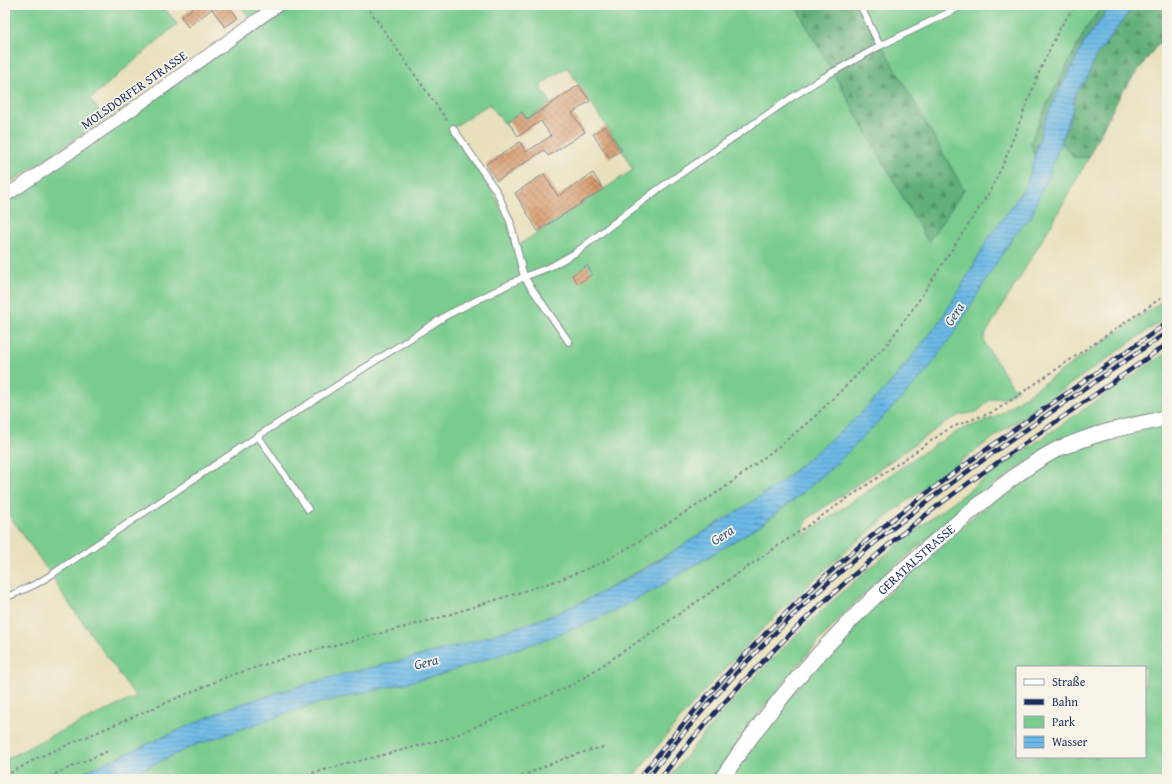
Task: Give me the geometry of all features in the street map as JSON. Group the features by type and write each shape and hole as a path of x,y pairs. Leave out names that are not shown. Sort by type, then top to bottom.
{"street":[{"name":"MOLSDORFER STRASSE","path":"5,196 45,170 278,5"},
{"name":"GERATALSTRASSE","path":"722,779 761,723 815,658 852,619 916,557 973,510 1021,472 1055,451 1090,436 1127,426 1167,418"}],"lane":[{"path":"860,5 880,46"},
{"path":"5,598 36,584 51,575 258,436 446,315 552,266 575,253 657,190 791,98 880,46 964,5"},
{"path":"453,128 497,192 510,221 519,252 524,278 569,342"},
{"path":"258,436 308,509"}],"path":[{"path":"366,5 453,128"},
{"path":"5,776 39,757 229,676 292,656 432,620 562,578 601,563 720,491 778,447 812,418 888,343 917,303 990,191 1002,167 1040,70 1060,28 1075,5"},
{"path":"288,779 449,738 574,684 667,623 947,430 995,411 1167,294"},
{"path":"516,779 556,762 605,747"},
{"path":"44,779 108,751"}],"green space":[{"path":"5,5 162,5 177,24 90,99 105,119 5,186"},
{"path":"240,5 268,5 250,18"},
{"path":"288,5 795,5 928,241 859,5 1103,5 1086,29 1050,98 1031,141 1035,158 1028,181 1009,211 991,234 939,323 887,387 853,421 781,482 694,539 597,595 551,616 468,643 343,674 229,708 69,779 5,779 5,760 50,736 136,697 60,591 54,579 5,509 5,203","holes":["567,67 622,150 633,170 514,248 507,222 494,194 451,129 489,104 505,124 522,112 527,119 551,104 540,85"]},
{"path":"795,5 859,5 964,190 928,242"},
{"path":"1103,5 1110,5 1085,41 1044,123 1035,158 1031,142 1050,98 1086,29"},
{"path":"1134,5 1167,5 1167,32 1122,92 1089,157 1073,157 1061,141 1073,108 1075,94 1089,75 1094,59"},
{"path":"1061,141 1073,157 1089,157 1051,225 984,337 985,344 1013,387 1018,389 1005,398 990,400 977,412 960,415 948,421 806,520 803,536 922,453 958,431 995,417 1167,298 1167,317 949,470 890,514 838,558 775,617 715,679 686,712 632,779 122,779 195,745 311,705 439,675 616,610 654,590 762,524 835,465 901,399 1016,233 1031,217 1047,180"},
{"path":"1167,352 1167,412 1124,420 1087,430 1051,445 969,503 879,580 846,612 809,652 777,691 750,725 713,779 668,779 718,718 772,659 830,604 890,551 957,499"},
{"path":"1167,424 1167,779 730,779 737,767 789,698 856,623 976,514 1024,477 1057,456 1092,441"}],"water":[{"name":"Gera","path":"1110,5 1134,5 1094,59 1089,75 1075,94 1073,108 1047,180 1031,217 1016,233 956,330 927,371 835,465 762,524 654,590 616,610 538,642 439,675 311,705 195,745 122,779 69,779 229,708 343,674 468,643 551,616 597,595 645,569 781,482 853,421 887,387 939,323 991,234 1009,211 1028,181 1044,123 1057,94 1085,41"}],"building":[{"path":"197,5 228,5 238,18 225,27 212,9 188,27 181,17"},
{"path":"579,85 590,101 572,113 585,132 548,156 544,150 497,181 486,164 520,142 526,152 551,136 541,121 518,136 508,121 522,112 527,120"},
{"path":"605,126 622,150 609,158 593,134"},
{"path":"593,173 603,189 538,231 515,193 544,174 558,196"},
{"path":"587,265 592,274 578,284 572,275"}],"railway":[{"path":"639,779 687,719 738,662 819,581 892,520 959,469 1167,323"},
{"path":"647,779 694,720 745,664 798,610 854,560 891,529 968,471 1167,332"},
{"path":"660,779 711,717 766,658 854,574 922,517 961,488 1167,344"}]}
